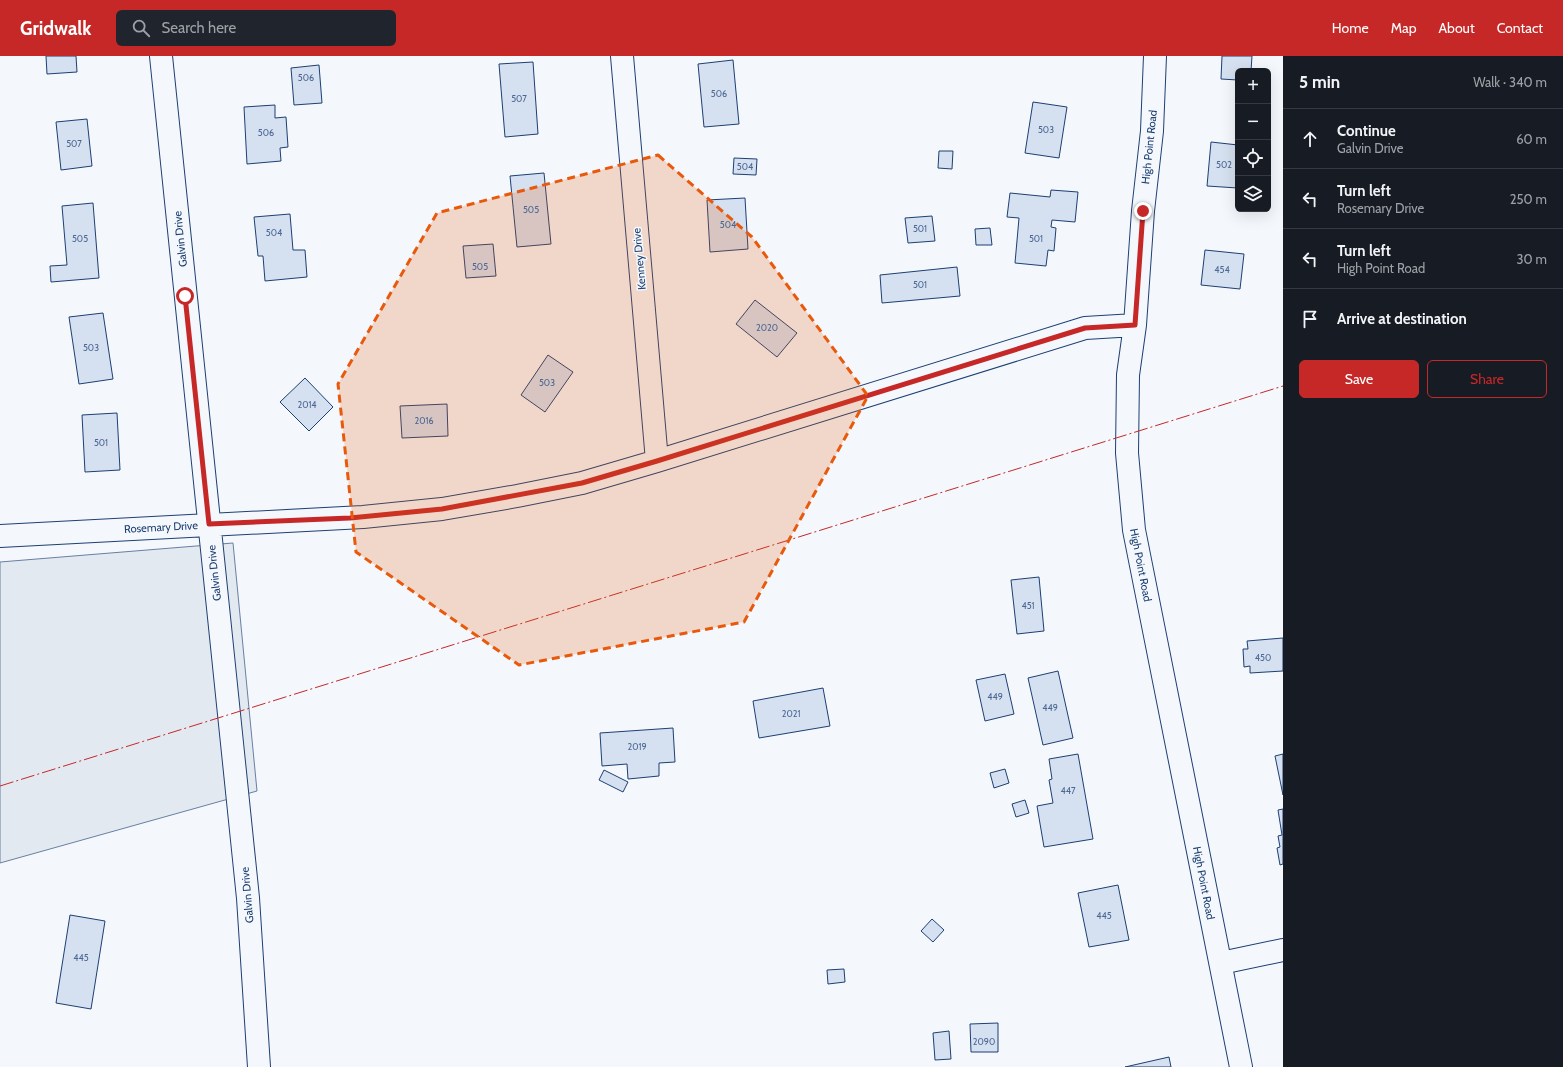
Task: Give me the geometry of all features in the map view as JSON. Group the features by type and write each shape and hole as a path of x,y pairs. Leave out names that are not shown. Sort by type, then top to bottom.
{"street":[{"name":"Galvin Drive","path":"161,56 248,898 259,1067"},
{"name":"Kenney Drive","path":"622,56 657,461"},
{"name":"High Point Road","path":"1155,56 1153,119 1143,211 1135,325 1128,375 1127,453 1134,530 1240,1067"},
{"name":"Rosemary Drive","path":"0,536 209,524 350,518 442,509 582,483 1085,328 1135,325"},
{"path":"1220,963 1283,950"}],"highlighted area":[{"path":"658,155 752,237 868,396 744,622 519,665 356,552 338,384 437,213"}],"shaded area":[{"path":"233,543 257,791 0,863 0,562"}],"building":[{"path":"46,56 76,56 77,72 47,74"},
{"path":"1222,56 1252,56 1251,68 1235,68 1235,80 1221,79"},
{"path":"733,60 739,124 704,127 698,64"},
{"path":"533,62 538,134 505,137 499,64"},
{"path":"319,65 322,103 294,105 291,68"},
{"path":"1033,102 1067,107 1059,158 1025,153"},
{"path":"275,105 275,118 286,117 288,147 280,148 281,161 247,164 244,107"},
{"path":"87,119 92,166 61,170 56,122"},
{"path":"1211,142 1235,145 1235,188 1207,186"},
{"path":"939,151 953,151 952,169 938,168"},
{"path":"734,158 757,159 756,175 733,174"},
{"path":"544,173 551,244 517,247 510,176"},
{"path":"1051,190 1078,192 1075,222 1052,220 1051,227 1056,228 1054,251 1048,250 1046,266 1015,263 1019,218 1007,217 1010,193 1050,197"},
{"path":"745,198 748,249 710,252 707,200"},
{"path":"93,203 99,278 51,282 50,266 67,265 62,206"},
{"path":"290,214 293,250 305,250 307,277 265,281 263,256 258,256 254,217"},
{"path":"932,216 935,241 908,243 905,218"},
{"path":"990,228 992,245 976,245 975,229"},
{"path":"493,244 496,276 466,278 463,246"},
{"path":"1205,250 1244,254 1240,289 1201,285"},
{"path":"957,267 960,296 882,303 880,275"},
{"path":"755,300 797,333 777,357 736,324"},
{"path":"103,313 113,379 79,384 69,317"},
{"path":"548,355 573,372 545,412 521,395"},
{"path":"305,378 333,407 309,431 280,402"},
{"path":"447,404 448,436 402,438 400,406"},
{"path":"117,413 120,470 85,472 82,415"},
{"path":"1039,577 1044,631 1017,634 1011,580"},
{"path":"1283,638 1283,671 1250,673 1250,666 1244,667 1243,649 1248,649 1247,641"},
{"path":"1058,671 1073,738 1043,745 1028,678"},
{"path":"1005,674 1014,714 985,721 976,680"},
{"path":"823,688 830,726 759,738 753,701"},
{"path":"673,728 675,762 659,763 659,776 628,779 627,764 602,766 600,733"},
{"path":"1078,754 1093,839 1044,847 1037,806 1053,803 1049,780 1052,779 1049,759"},
{"path":"1283,754 1283,795 1275,756"},
{"path":"1005,769 1009,783 994,788 990,773"},
{"path":"604,770 628,782 623,792 599,780"},
{"path":"1025,800 1029,813 1016,817 1012,804"},
{"path":"1283,809 1283,864 1280,865 1277,848 1280,847 1278,836 1282,835 1278,810"},
{"path":"1118,885 1129,940 1089,947 1078,893"},
{"path":"70,915 105,921 91,1009 56,1003"},
{"path":"932,919 944,930 933,942 921,931"},
{"path":"844,969 845,982 828,984 827,970"},
{"path":"998,1023 998,1052 971,1052 970,1024"},
{"path":"949,1031 951,1059 935,1060 933,1033"},
{"path":"1169,1057 1171,1067 1125,1067"}],"power":[{"path":"0,786 1283,386"}],"route":[{"path":"185,296 209,524 350,518 442,509 582,483 1085,328 1135,325 1143,211"}]}
